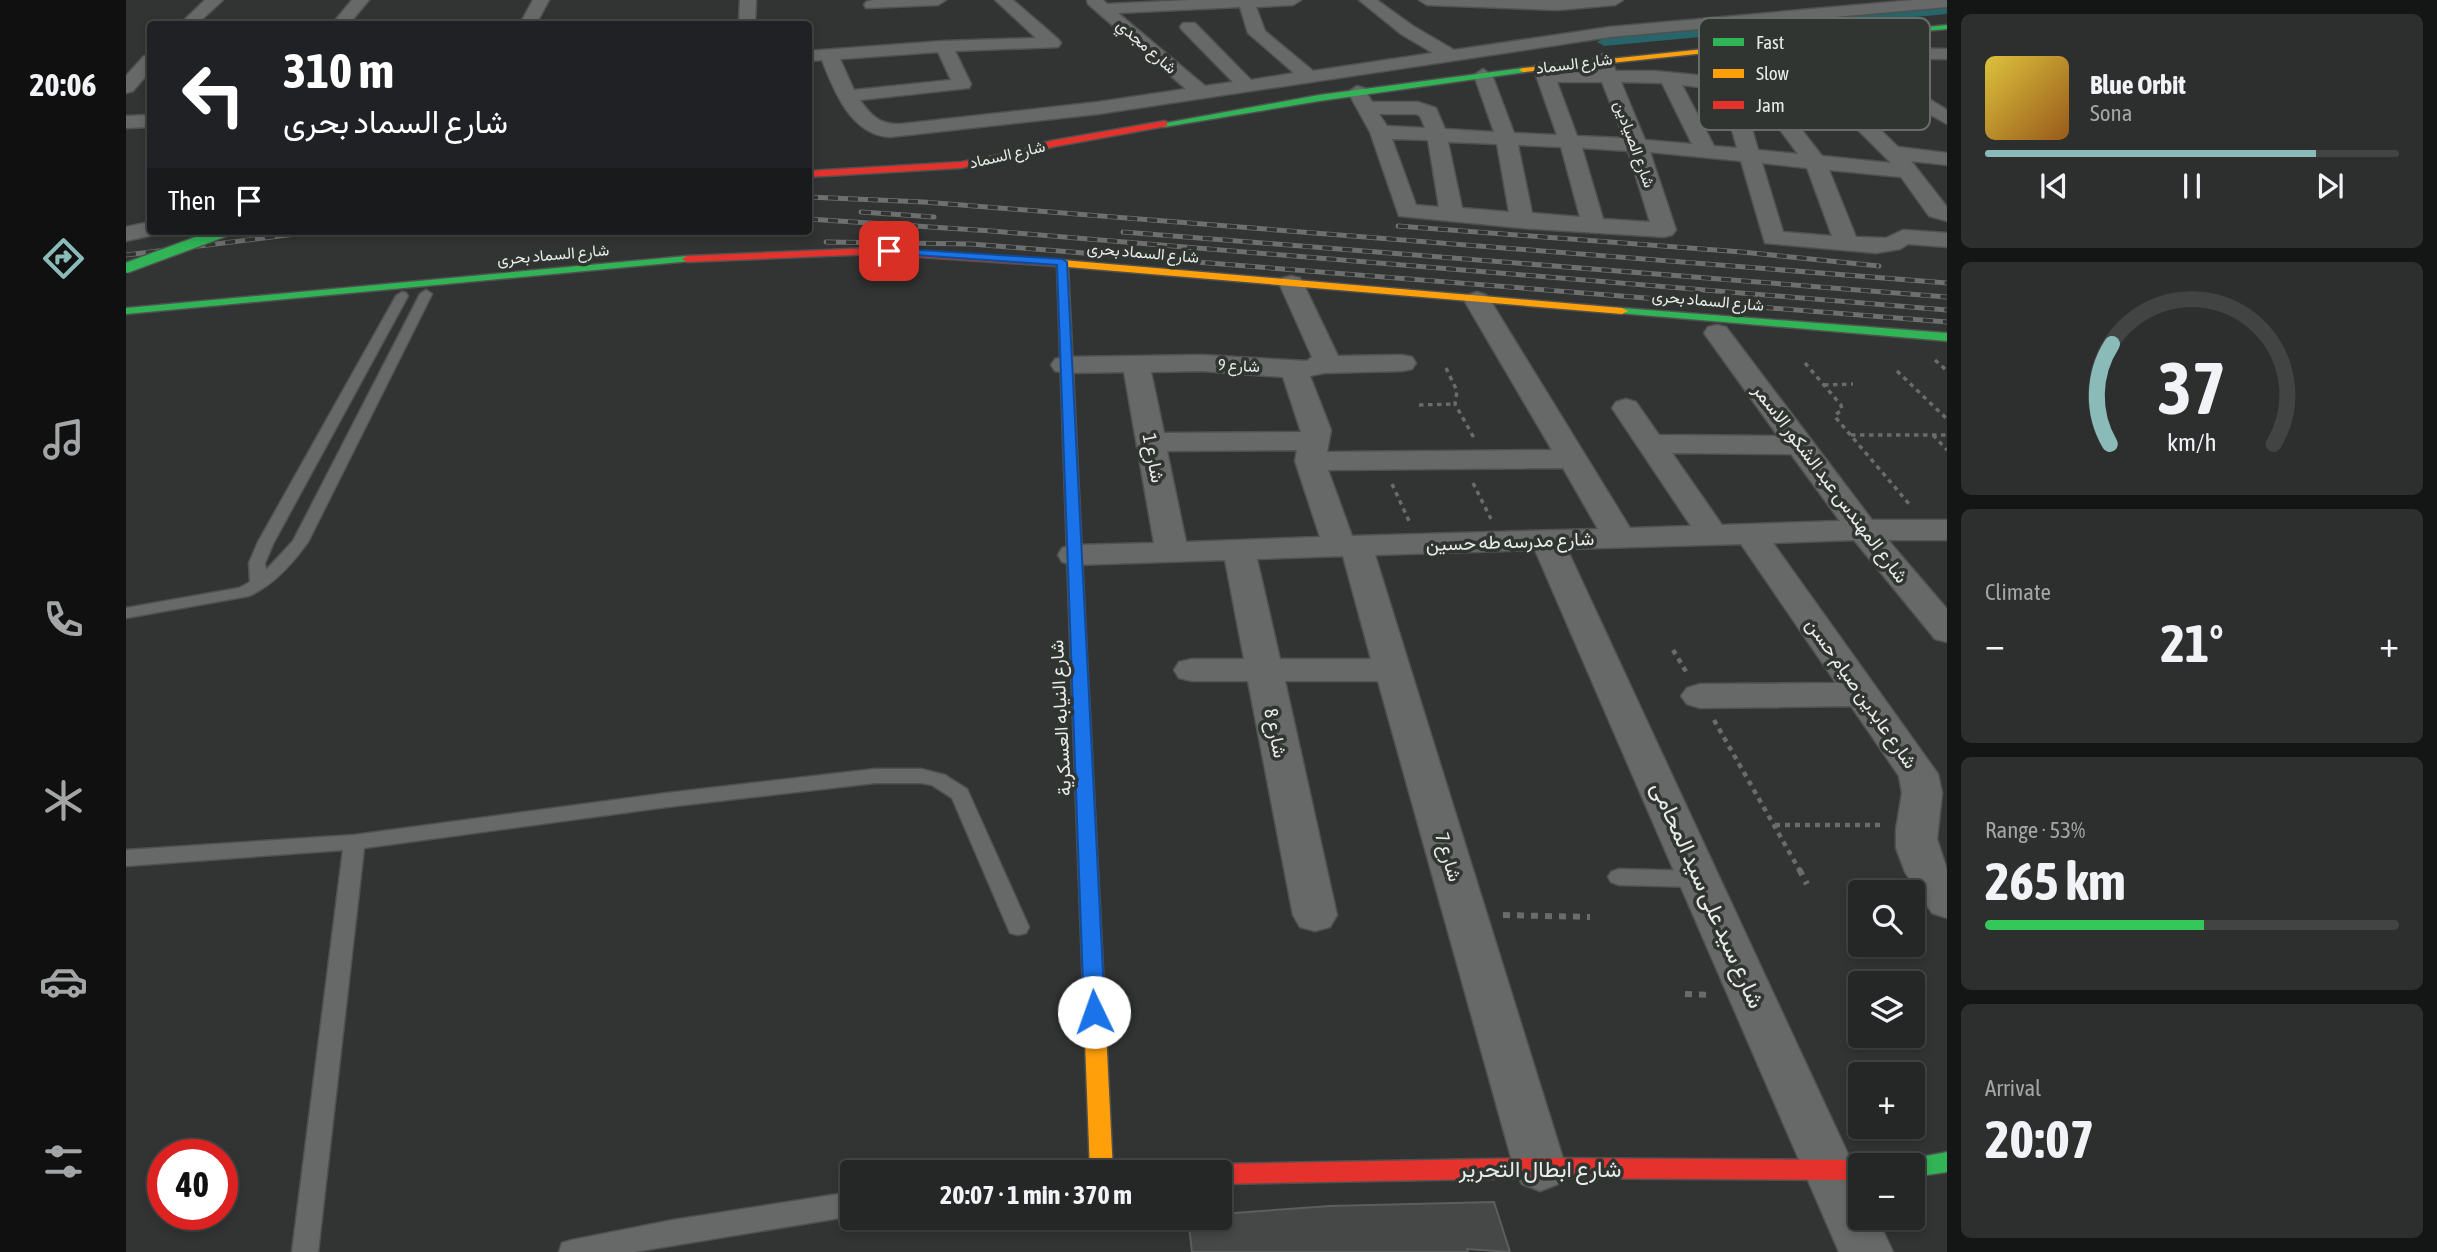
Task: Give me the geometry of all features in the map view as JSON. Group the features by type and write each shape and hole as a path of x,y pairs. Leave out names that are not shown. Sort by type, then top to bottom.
{"main road":[{"name":"شارع السماد","path":"1606,67 1699,55"},
{"name":"شارع السماد","path":"968,147 995,146 1203,117 1363,100 1483,75 1543,72"},
{"name":"شارع السماد","path":"812,174 909,169 977,162 1026,153 1050,144 1179,120"},
{"path":"812,168 1050,144"},
{"path":"812,162 867,163 995,146"},
{"path":"126,260 193,235"},
{"path":"126,268 215,235"},
{"name":"شارع السماد بحرى","path":"126,311 168,310 699,264 925,252 1061,269 1481,307 1717,333 1947,352"},
{"name":"شارع النيابه العسكرية","path":"1061,269 1101,1160"},
{"name":"شارع السماد بحرى","path":"1481,307 1947,337"},
{"name":"شارع السماد بحرى","path":"126,319 168,310"},
{"path":"1925,1165 1947,1162"},
{"name":"شارع ابطال التحرير","path":"1232,1174 1541,1168 1845,1170"}],"street":[{"path":"191,21 215,0"},
{"path":"343,21 361,0"},
{"path":"530,21 541,0"},
{"path":"747,21 748,0"},
{"path":"889,38 872,3 938,0"},
{"path":"812,56 828,55 889,38 944,46 1052,43 1003,0"},
{"path":"1099,5 1293,0"},
{"path":"1367,0 1407,30 1450,55"},
{"path":"1427,0 1515,4 1615,0"},
{"path":"1785,0 1842,18"},
{"path":"1247,2 1258,35 1308,76"},
{"path":"1581,2 1628,30"},
{"path":"1890,18 1947,2"},
{"name":"شارع مجدي","path":"1099,5 1200,92"},
{"path":"1752,18 1825,11"},
{"path":"828,55 848,96 866,119 877,129 901,130 1073,111 1628,30 1699,23"},
{"path":"1189,27 1246,85"},
{"path":"1930,38 1946,47"},
{"path":"848,96 962,84 944,46"},
{"path":"126,64 147,61"},
{"path":"126,87 147,64"},
{"path":"1171,67 1225,64"},
{"path":"1363,100 1380,132 1405,210 1594,226 1569,141 1543,72 1606,67 1699,82"},
{"name":"شارع الصيادين","path":"1594,226 1660,231 1664,229 1637,145 1606,67"},
{"path":"1483,75 1493,94 1506,138 1522,221"},
{"path":"1670,79 1706,151"},
{"path":"866,119 1119,88"},
{"path":"1057,96 1073,111"},
{"path":"1155,99 1179,120"},
{"path":"1363,100 1427,110 1437,135 1452,215"},
{"path":"126,122 147,121"},
{"path":"1742,130 1771,236 1777,239 1883,246 1903,237 1947,240"},
{"path":"1790,130 1815,162 1847,244"},
{"path":"1868,130 1901,162 1937,211 1947,214"},
{"path":"1380,132 1637,145 1815,162 1947,159"},
{"path":"126,233 147,230"},
{"path":"1294,289 1325,357 1308,367"},
{"path":"1481,307 1620,538"},
{"name":"شارع المهندس عبد الشكور الاسمر","path":"1717,333 1863,530 1947,631"},
{"name":"شارع 9","path":"1065,365 1215,364 1308,367 1402,363"},
{"name":"شارع 1","path":"1136,365 1172,552"},
{"name":"شارع 7","path":"1308,367 1316,426 1313,451 1393,670 1541,1168"},
{"path":"1626,408 1713,535"},
{"path":"1151,442 1313,451 1382,460 1572,459"},
{"path":"1651,444 1800,445"},
{"name":"شارع مدرسه طه حسين","path":"1074,555 1863,530 1939,530"},
{"name":"شارع عابدين صيام حسن","path":"1751,534 1862,694 1932,774 1923,800 1916,837 1922,865 1947,902"},
{"name":"شارع سيد على سيد المحامى","path":"1547,540 1701,878 1845,1170 1866,1252"},
{"name":"شارع 8","path":"1239,550 1315,915"},
{"path":"1192,670 1393,670"},
{"path":"1700,696 1862,694"}],"lane":[{"path":"126,612 250,590 282,564 300,542 429,288"},
{"path":"258,582 257,563 266,542 405,290"},
{"path":"320,440 353,438"},
{"path":"126,858 354,842 667,800 875,776 920,776 938,780 960,794 1018,927"},
{"path":"305,1252 354,842"},
{"path":"1619,877 1701,878"},
{"path":"572,1252 673,1232 840,1206"}],"path":[{"path":"1805,363 1841,405 1842,410 1836,418 1939,530"},
{"path":"1446,368 1457,391 1455,404 1503,541"},
{"path":"1897,371 1947,419"},
{"path":"1824,384 1853,384"},
{"path":"1419,405 1455,404"},
{"path":"1850,435 1947,435"},
{"path":"1933,435 1947,450"},
{"path":"1382,460 1419,544"},
{"path":"1673,650 1807,884"},
{"path":"1774,825 1917,825"},
{"path":"1467,914 1590,917"}],"building":[{"path":"1494,1202 1510,1252 1467,1249 1468,1252 1192,1252 1189,1230 1232,1230 1232,1213 1330,1206"}],"waterway":[{"path":"1861,18 1947,10"},
{"path":"1604,42 1699,33"}],"railway":[{"path":"812,197 924,202 1947,283"},
{"path":"861,212 934,217"},
{"path":"812,219 992,231 1947,310"},
{"path":"1398,226 1742,252 1879,266"},
{"path":"1123,232 1947,297"},
{"path":"126,255 288,235"},
{"path":"826,242 971,244 1947,322"}],"traffic: fast":[{"path":"1930,28 1947,27"},
{"path":"1164,124 1319,98 1523,70"},
{"path":"126,268 215,235"},
{"path":"126,311 687,259"},
{"path":"1622,311 1947,337"},
{"path":"1078,638 1090,910"},
{"path":"1925,1165 1947,1162"}],"traffic: slow":[{"path":"1523,70 1699,51"},
{"path":"1057,263 1622,311"},
{"path":"1062,263 1078,638"},
{"path":"1090,910 1101,1160"}],"traffic: jam":[{"path":"812,174 961,165 1050,144 1164,124"},
{"path":"687,259 874,251 1057,263"},
{"path":"1232,1174 1540,1168 1848,1170"}],"route":[{"path":"889,251 1062,262 1094,1012"}]}
